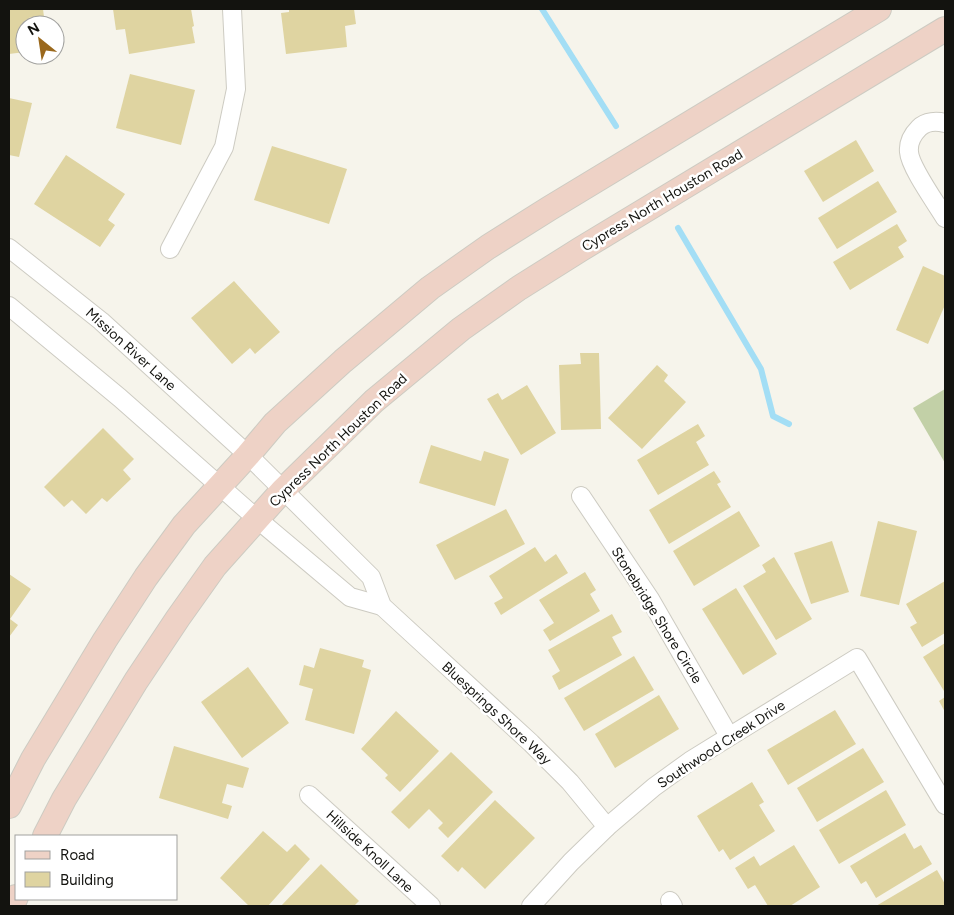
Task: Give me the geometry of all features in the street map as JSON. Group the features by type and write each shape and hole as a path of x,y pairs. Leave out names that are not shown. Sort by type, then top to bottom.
{"main road":[{"path":"9,806 33,759 104,640 184,525 275,423 343,360 437,283 488,247 879,9"},
{"name":"Cypress North Houston Road","path":"46,835 64,799 136,680 215,566 283,490 381,395 461,329 519,288 945,29"}],"street":[{"path":"170,249 224,147 236,89 232,9"},
{"path":"945,123 937,121 922,125 911,137 909,152 913,166 945,218"},
{"name":"Mission River Lane","path":"9,248 101,321 248,455"},
{"path":"9,306 220,484"},
{"name":"Bluesprings Shore Way","path":"248,455 371,577 382,606 531,743 570,782 607,827"},
{"name":"Bluesprings Shore Way","path":"220,484 256,518 350,597 382,606"},
{"name":"Stonebridge Shore Circle","path":"581,496 650,599 730,736"},
{"name":"Southwood Creek Drive","path":"531,906 571,862 607,827 654,788 690,761 857,658 945,805"},
{"name":"Hillside Knoll Lane","path":"309,795 431,906"}],"green space":[{"path":"945,389 945,463 913,408"}],"building":[{"path":"9,9 43,9 44,15 15,15 15,53 9,54"},
{"path":"113,9 191,9 195,43 129,54 125,29 116,30"},
{"path":"289,9 354,9 356,24 345,26 347,47 286,54 281,13 289,12"},
{"path":"130,74 195,90 181,145 116,128"},
{"path":"9,98 32,103 19,157 9,155"},
{"path":"856,140 874,171 823,202 804,171"},
{"path":"272,146 347,169 329,224 254,200"},
{"path":"66,155 125,194 108,220 115,225 100,247 34,204"},
{"path":"878,181 897,212 837,249 818,218"},
{"path":"897,224 907,241 898,247 904,257 850,290 833,262"},
{"path":"923,266 945,276 945,305 928,344 896,330"},
{"path":"234,281 280,332 255,354 250,348 232,364 191,318"},
{"path":"580,353 599,353 601,429 561,430 559,365 581,364"},
{"path":"657,365 668,375 664,381 686,402 642,449 608,418"},
{"path":"527,385 556,433 521,455 487,399 498,393 502,400"},
{"path":"698,424 705,436 696,442 709,465 658,495 637,460"},
{"path":"103,428 134,459 123,470 131,479 107,502 102,498 86,514 72,500 64,507 44,487"},
{"path":"431,445 481,461 484,451 509,459 495,506 419,483"},
{"path":"714,471 721,482 717,484 731,507 669,544 649,510"},
{"path":"506,509 525,544 455,580 436,545"},
{"path":"739,511 760,546 694,586 673,551"},
{"path":"878,521 917,531 899,605 860,596"},
{"path":"832,541 849,592 811,604 794,553"},
{"path":"535,547 545,562 556,554 568,573 501,615 494,603 503,598 489,576"},
{"path":"774,557 812,619 776,640 743,586 766,572 762,565"},
{"path":"585,572 596,590 590,594 600,611 550,641 543,630 554,623 539,600"},
{"path":"9,574 31,589 10,619 18,625 9,637"},
{"path":"945,581 945,633 922,647 910,627 917,623 906,604"},
{"path":"736,588 777,654 743,675 702,609"},
{"path":"612,614 622,632 612,637 622,655 559,690 552,676 560,671 548,650"},
{"path":"945,643 945,690 944,691 923,657"},
{"path":"320,648 364,660 362,667 371,670 354,734 305,720 313,689 299,685 304,665 314,668"},
{"path":"634,656 654,690 584,731 564,698"},
{"path":"248,667 289,723 242,758 201,702"},
{"path":"659,695 679,729 615,768 595,734"},
{"path":"945,697 945,712 939,701"},
{"path":"835,710 856,744 788,785 767,750"},
{"path":"396,711 439,751 400,792 385,778 388,775 361,749"},
{"path":"174,746 249,768 243,788 227,784 222,803 232,806 228,819 159,798"},
{"path":"863,748 884,782 817,822 797,788"},
{"path":"451,752 493,792 448,838 438,828 443,823 429,809 409,829 391,812"},
{"path":"752,782 764,802 759,805 775,831 730,860 723,849 719,852 697,816"},
{"path":"886,790 906,825 839,864 819,830"},
{"path":"495,800 535,838 485,889 462,867 458,872 441,856"},
{"path":"263,831 287,852 295,844 310,859 268,906 249,906 220,878"},
{"path":"905,833 914,849 921,845 932,864 876,898 866,881 861,884 850,866"},
{"path":"794,845 820,887 790,906 768,906 755,885 748,889 735,868 754,856 760,866"},
{"path":"321,864 359,901 354,906 281,906"},
{"path":"937,870 945,884 945,906 876,906"}],"waterway":[{"path":"542,9 616,126"},
{"path":"678,228 761,369 773,416 789,424"}]}
